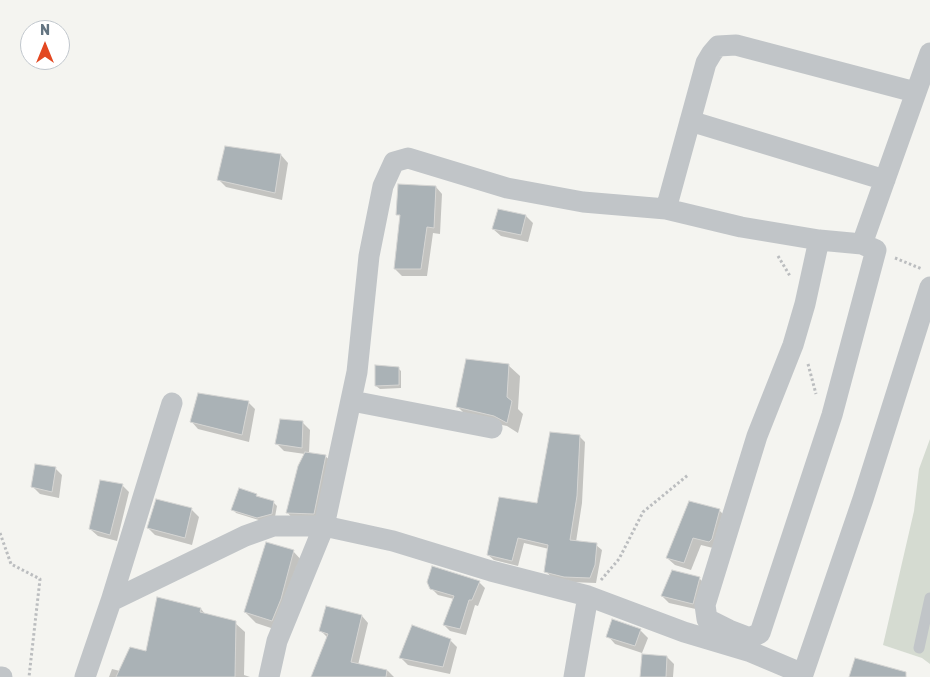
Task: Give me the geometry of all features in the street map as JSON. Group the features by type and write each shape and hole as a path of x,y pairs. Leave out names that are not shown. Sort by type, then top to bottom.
{"street":[{"path":"666,209 706,64 712,52 718,46 724,44 736,45 916,92"},
{"path":"819,240 805,304 793,345 757,436 705,605 707,619 728,630 750,638 760,633 832,415 885,180 930,53"},
{"path":"690,121 885,180"},
{"path":"269,677 277,641 324,526 357,372 369,256 383,186 394,162 408,158 507,188 583,202 666,209 742,227 869,247"},
{"path":"111,601 245,536 273,526 324,526 393,541 491,571 588,596 684,632 751,652 802,675 863,499 930,287"},
{"path":"352,401 492,428"},
{"path":"84,677 111,601 172,403"},
{"path":"574,677 588,596"}],"lane":[{"path":"919,648 927,622 930,598"}],"path":[{"path":"869,247 930,272"},
{"path":"773,252 781,258 805,304"},
{"path":"588,596 619,559 643,512 688,475"},
{"path":"0,532 11,564 40,579 28,677"}],"shaded area":[{"path":"930,439 930,664 922,658 883,645 914,511 919,469"}],"building":[{"path":"225,146 281,154 275,193 217,180"},
{"path":"398,184 436,186 434,228 427,227 421,269 394,269 400,215 396,215"},
{"path":"498,209 526,215 521,235 492,229"},
{"path":"466,359 509,364 507,397 512,401 507,423 494,416 456,407"},
{"path":"375,365 399,367 399,385 375,386"},
{"path":"198,393 249,401 242,435 190,422"},
{"path":"280,419 303,421 302,448 275,444"},
{"path":"550,432 580,435 577,496 570,540 597,543 595,565 590,578 564,577 544,572 548,545 518,538 512,561 487,555 499,497 537,503"},
{"path":"305,452 326,455 314,514 286,513 298,466"},
{"path":"35,464 56,467 52,492 31,487"},
{"path":"100,480 123,484 110,535 89,529"},
{"path":"239,488 257,494 256,496 274,501 272,514 257,518 231,510"},
{"path":"156,499 192,508 185,538 147,528"},
{"path":"689,501 720,509 712,539 709,542 693,538 684,563 666,558"},
{"path":"266,542 294,550 281,599 272,621 244,612"},
{"path":"432,566 480,581 472,600 469,600 460,629 443,625 454,596 430,589 427,582"},
{"path":"672,570 700,577 693,604 661,596"},
{"path":"157,597 201,608 200,612 236,621 235,677 116,677 130,647 146,651"},
{"path":"326,606 362,615 351,662 387,670 386,677 311,677 328,634 319,631"},
{"path":"612,619 641,629 635,646 606,637"},
{"path":"412,625 451,639 443,667 399,658"},
{"path":"642,654 667,656 666,677 640,677"},
{"path":"855,658 906,672 906,677 849,677"}]}
